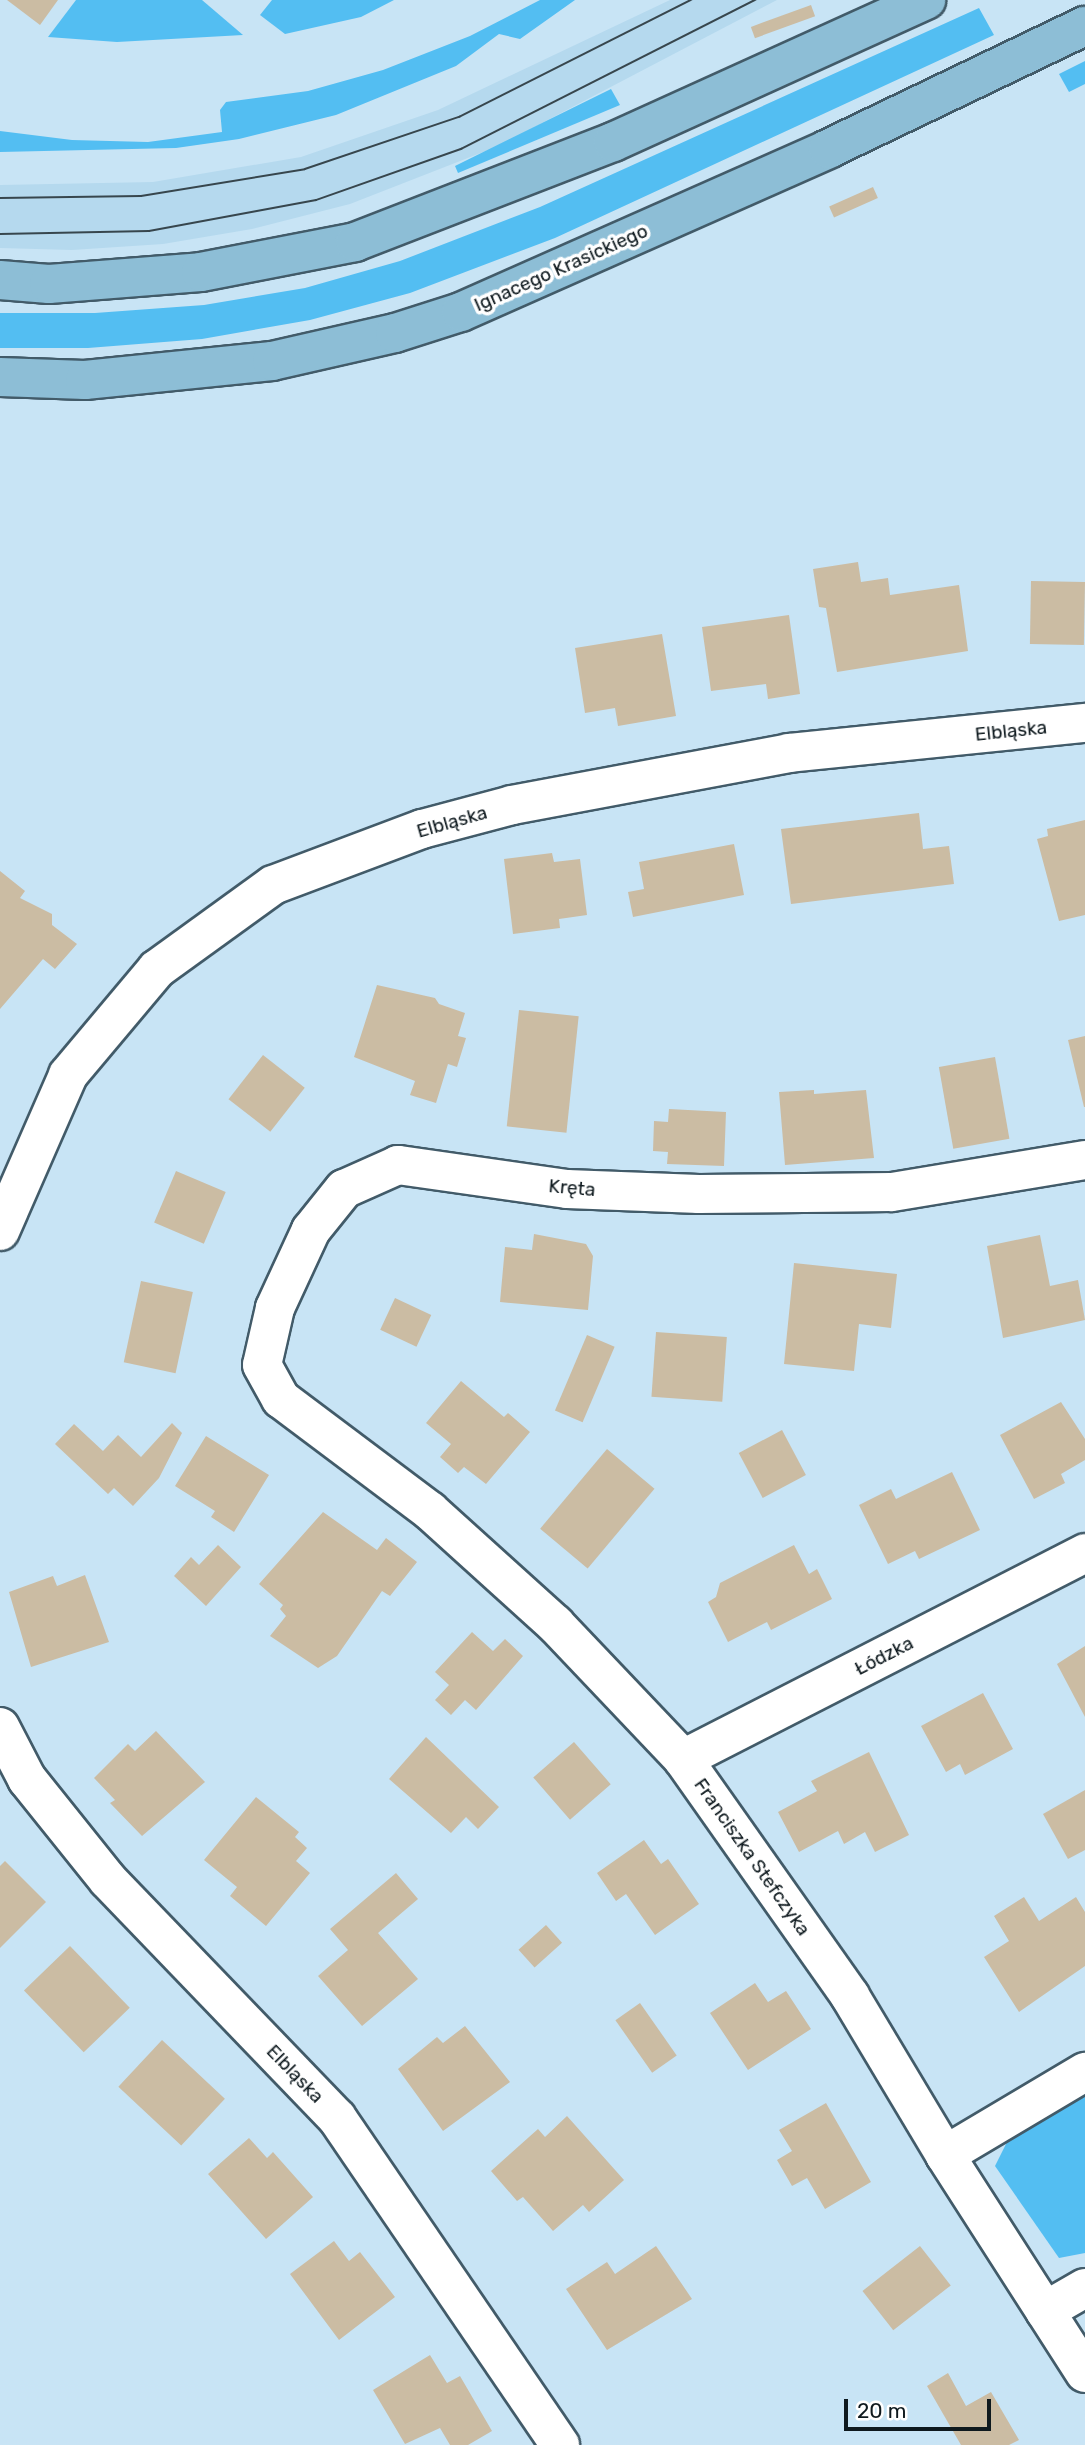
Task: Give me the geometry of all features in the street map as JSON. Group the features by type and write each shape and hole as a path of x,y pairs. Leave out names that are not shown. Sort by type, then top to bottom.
{"main road":[{"path":"0,280 49,284 201,272 355,242 613,142 926,0"},
{"name":"Ignacego Krasickiego","path":"0,377 85,380 272,361 408,329 461,312 828,149 1085,26"}],"street":[{"name":"Elbląska","path":"0,1231 68,1075 157,969 273,885 422,829 512,805 789,753 1085,723"},
{"name":"Kręta","path":"317,1426 281,1399 262,1365 275,1308 311,1230 344,1189 398,1165 566,1189 713,1194 891,1192 1085,1160"},
{"name":"Franciszka Stefczyka","path":"317,1426 430,1511 555,1625 682,1759 850,1996 945,2155 1085,2373"},
{"name":"Łódzka","path":"682,1759 1085,1553"},
{"name":"Elbląska","path":"0,1727 27,1779 108,1880 337,2118 560,2445"},
{"path":"945,2155 1085,2072"},
{"path":"1045,2311 1085,2288"}],"shaded area":[{"path":"76,0 202,0 243,35 117,42 48,37"},
{"path":"272,0 394,0 361,17 285,34 260,15"},
{"path":"540,0 575,0 520,39 499,34 456,66 336,115 239,139 176,148 0,152 0,131 72,140 148,142 222,132 220,110 226,102 308,91 383,70 470,36"},
{"path":"670,0 777,0 496,147 350,204 252,229 163,244 72,250 0,248 0,185 153,182 301,157 438,110"},
{"path":"979,8 994,35 555,238 410,293 310,320 202,339 88,348 0,348 0,313 95,313 204,305 305,288 400,261 540,207"},
{"path":"1085,61 1085,84 1069,92 1059,74"},
{"path":"611,89 620,105 458,173 455,166"},
{"path":"1085,2090 1085,2253 1059,2258 995,2166 1010,2136"}],"building":[{"path":"7,0 58,0 40,25"},
{"path":"811,5 815,16 755,38 751,27"},
{"path":"873,187 878,198 834,217 829,207"},
{"path":"858,562 861,582 888,578 890,595 959,585 968,651 837,672 826,608 819,607 813,569"},
{"path":"1031,581 1085,582 1084,645 1030,644"},
{"path":"789,615 800,694 768,699 766,684 711,691 702,627"},
{"path":"662,634 676,716 618,726 615,708 585,713 575,648"},
{"path":"919,813 923,849 949,846 954,884 791,904 781,829"},
{"path":"1085,820 1085,915 1059,921 1037,839 1048,836 1047,829"},
{"path":"734,844 744,895 633,917 628,892 644,889 639,862"},
{"path":"552,853 554,862 580,859 587,915 559,919 560,928 513,934 504,859"},
{"path":"0,871 25,891 20,898 52,914 52,925 77,944 55,969 43,959 0,1009"},
{"path":"377,985 435,998 439,1004 465,1013 458,1036 466,1038 457,1067 448,1064 436,1103 410,1095 415,1081 354,1057"},
{"path":"519,1010 579,1016 566,1133 507,1126"},
{"path":"1085,1036 1085,1107 1084,1107 1068,1040"},
{"path":"263,1055 305,1088 270,1132 229,1099"},
{"path":"995,1057 1009,1139 953,1149 939,1067"},
{"path":"814,1090 814,1094 866,1090 874,1158 785,1165 779,1092"},
{"path":"669,1109 726,1112 724,1166 667,1164 668,1152 653,1151 654,1121 668,1122"},
{"path":"176,1171 226,1192 204,1244 154,1223"},
{"path":"534,1234 586,1244 593,1256 588,1310 500,1302 505,1247 532,1250"},
{"path":"1040,1235 1050,1286 1078,1280 1085,1320 1003,1338 987,1246"},
{"path":"794,1263 897,1274 891,1328 859,1324 854,1371 784,1364"},
{"path":"141,1281 193,1292 176,1373 124,1362"},
{"path":"395,1298 431,1315 416,1347 380,1330"},
{"path":"656,1332 727,1337 722,1402 651,1397"},
{"path":"587,1335 615,1347 583,1422 555,1410"},
{"path":"461,1381 504,1417 508,1413 530,1432 486,1484 464,1467 458,1473 440,1457 451,1444 426,1423"},
{"path":"1061,1402 1085,1439 1085,1460 1061,1474 1065,1483 1034,1499 1000,1435"},
{"path":"172,1423 182,1433 159,1478 133,1506 114,1488 108,1494 55,1444 74,1424 103,1451 118,1435 141,1457"},
{"path":"782,1430 806,1475 763,1498 739,1453"},
{"path":"206,1436 269,1475 234,1532 211,1517 215,1511 175,1486"},
{"path":"607,1449 654,1489 588,1569 540,1529"},
{"path":"952,1472 980,1530 919,1559 915,1551 888,1564 859,1505 891,1489 896,1499"},
{"path":"323,1512 377,1550 386,1538 417,1562 390,1596 382,1591 337,1656 318,1668 270,1636 286,1616 280,1609 283,1605 259,1584"},
{"path":"218,1545 241,1567 206,1606 174,1576 191,1557 199,1565"},
{"path":"794,1545 809,1574 817,1569 832,1599 771,1630 767,1622 728,1642 708,1602 716,1597 720,1583"},
{"path":"85,1575 109,1642 31,1667 9,1592 53,1576 57,1586"},
{"path":"472,1632 493,1651 505,1639 523,1656 476,1710 465,1700 451,1715 435,1700 449,1685 435,1672"},
{"path":"1085,1646 1085,1717 1057,1664"},
{"path":"983,1693 1013,1749 965,1775 960,1764 946,1772 921,1726"},
{"path":"156,1731 205,1782 142,1836 110,1803 115,1800 94,1778 128,1744 135,1751"},
{"path":"426,1737 499,1807 478,1829 466,1817 451,1833 389,1779"},
{"path":"574,1742 611,1784 570,1820 533,1777"},
{"path":"869,1752 909,1835 875,1852 865,1832 844,1844 838,1831 799,1852 778,1812 817,1791 811,1781"},
{"path":"1085,1790 1085,1850 1068,1859 1043,1814"},
{"path":"256,1797 299,1832 295,1837 307,1848 296,1861 310,1873 266,1926 230,1896 237,1887 204,1860"},
{"path":"644,1840 661,1864 668,1859 699,1904 655,1935 626,1894 616,1901 597,1873"},
{"path":"5,1861 46,1902 0,1948 0,1866"},
{"path":"396,1873 418,1899 378,1933 418,1979 362,2026 318,1976 348,1950 330,1929"},
{"path":"1024,1897 1039,1921 1076,1897 1085,1912 1085,1966 1019,2012 984,1957 1009,1941 994,1916"},
{"path":"546,1925 562,1943 535,1968 519,1950"},
{"path":"70,1946 130,2008 84,2052 24,1990"},
{"path":"755,1983 768,2002 786,1991 811,2029 748,2070 710,2013"},
{"path":"640,2003 677,2055 652,2073 615,2020"},
{"path":"465,2026 510,2082 443,2131 398,2069 437,2037 443,2043"},
{"path":"162,2040 225,2099 181,2145 118,2087"},
{"path":"826,2103 871,2182 825,2209 807,2178 792,2186 777,2160 792,2151 779,2130"},
{"path":"567,2116 624,2180 589,2212 583,2205 553,2231 523,2197 517,2201 491,2171 538,2129 545,2137"},
{"path":"249,2138 267,2158 273,2152 313,2197 266,2239 208,2174"},
{"path":"334,2241 349,2261 360,2252 395,2297 339,2340 290,2274"},
{"path":"656,2246 692,2299 607,2350 566,2289 607,2262 615,2274"},
{"path":"920,2246 951,2285 893,2330 862,2291"},
{"path":"430,2355 447,2383 460,2376 492,2431 468,2445 450,2445 440,2428 405,2444 373,2390"},
{"path":"948,2373 966,2406 991,2392 1019,2440 1009,2445 961,2445 927,2386"}],"tram line":[{"path":"0,198 141,196 305,169 459,117 691,0"},
{"path":"0,234 149,231 316,200 461,149 755,0"}]}
